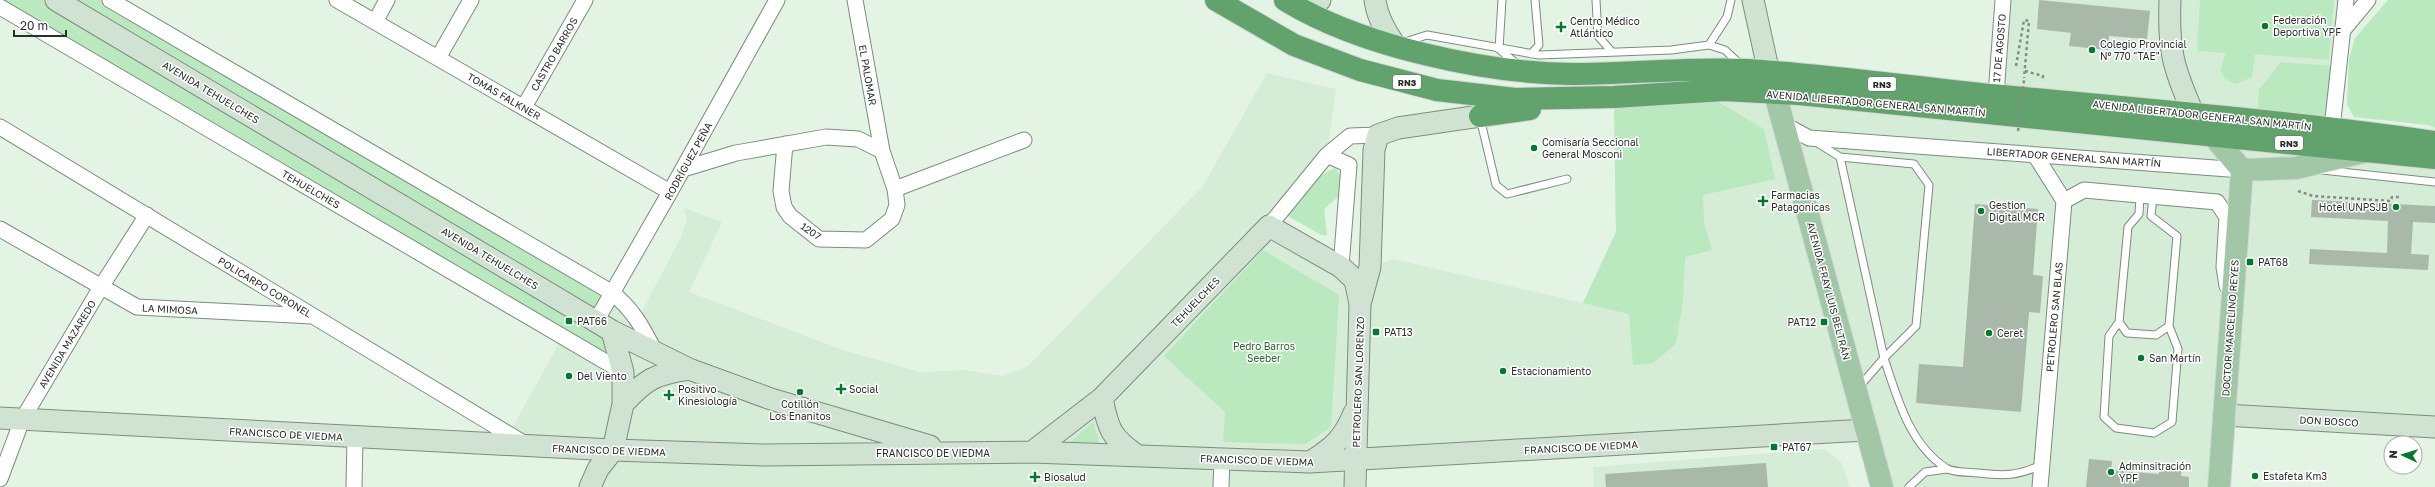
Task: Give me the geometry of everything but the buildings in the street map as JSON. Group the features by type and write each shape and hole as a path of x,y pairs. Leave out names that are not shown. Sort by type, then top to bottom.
{"highway":[{"name":"AVENIDA LIBERTADOR GENERAL SAN MARTÍN","path":"1216,0 1294,45 1360,70 1438,90 1515,99 1614,97 1724,90 1772,83 1996,95 2193,113 2332,128 2435,142"},
{"name":"AVENIDA LIBERTADOR GENERAL SAN MARTÍN","path":"1289,2 1348,30 1395,45 1467,64 1528,62 1570,74 1747,70 1772,83 2213,135 2435,158"},
{"path":"1480,116 1614,97"}],"main road":[{"name":"AVENIDA TEHUELCHES","path":"56,0 604,326 655,352 689,369 771,399 952,452"},
{"path":"1289,2 1320,0"},
{"path":"1375,0 1377,12 1383,26 1395,45"},
{"path":"1753,0 1772,83"},
{"path":"2170,0 2169,35 2172,60 2193,113 2242,170"},
{"name":"AVENIDA FRAY LUIS BELTRÁN","path":"1772,83 1882,487"},
{"path":"1378,135 1398,128 1480,116"},
{"name":"PETROLERO SAN LORENZO","path":"1355,487 1360,304 1370,267 1374,150 1378,135"},
{"name":"LIBERTADOR GENERAL SAN MARTÍN","path":"2242,170 2296,168 2366,151"},
{"name":"DOCTOR MARCELINO REYES","path":"2218,487 2242,170"},
{"name":"PETROLERO SAN LORENZO","path":"1269,226 1341,267 1355,280 1360,304"},
{"name":"TEHUELCHES","path":"1032,452 1102,398 1269,226"},
{"path":"590,487 598,469 612,450 623,404 623,372 604,326"},
{"path":"623,404 641,385 663,373 689,369"},
{"path":"1102,398 1106,423 1119,444 1138,456"},
{"path":"1310,462 1331,449 1347,431 1356,408"},
{"name":"DON BOSCO","path":"2224,414 2435,427"},
{"name":"FRANCISCO DE VIEDMA","path":"0,418 354,438 612,450 765,455 1032,452 1310,462 1866,430"}],"street":[{"path":"110,0 611,292 627,304 640,322 655,352"},
{"name":"TOMAS FALKNER","path":"338,0 670,192"},
{"path":"375,22 387,0"},
{"path":"438,58 471,0"},
{"name":"CASTRO BARROS","path":"524,107 585,0"},
{"name":"RODRÍGUEZ PEÑA","path":"604,326 611,292 670,192 777,0"},
{"name":"EL PALOMAR","path":"855,0 882,151"},
{"name":"17 DE AGOSTO","path":"1996,95 2003,0"},
{"path":"2332,128 2346,0"},
{"path":"2343,30 2368,0"},
{"name":"TEHUELCHES","path":"0,7 623,372"},
{"name":"LIBERTADOR GENERAL SAN MARTÍN","path":"1783,124 1809,138 2242,170"},
{"name":"POLICARPO CORONEL","path":"0,127 530,447"},
{"name":"TEHUELCHES","path":"1269,226 1327,155 1350,136 1378,135"},
{"path":"683,169 736,153 826,137 858,139 882,151"},
{"path":"895,189 1024,140"},
{"name":"1207","path":"785,144 782,191 784,207 790,216 819,239 866,240 892,219 897,205 895,189 882,151"},
{"path":"2035,154 2064,201 2084,190 2218,202 2227,217 2224,267 2231,311"},
{"path":"1327,155 1349,165 1341,267"},
{"name":"PETROLERO SAN BLAS","path":"2040,487 2064,201"},
{"name":"AVENIDA MAZAREDO","path":"0,479 22,420 146,215"},
{"name":"LA MIMOSA","path":"0,229 101,288 138,307 313,316"},
{"path":"354,438 354,487"},
{"path":"1221,487 1222,459"}],"lane":[{"path":"1499,49 1502,0"},
{"path":"1528,62 1539,44 1535,0"},
{"path":"1596,0 1598,36 1612,52"},
{"path":"1709,45 1727,17 1731,0"},
{"path":"1395,45 1427,35 1499,49 1528,62 1612,52 1671,50 1709,45 1725,50 1747,70"},
{"path":"1499,49 1528,62"},
{"path":"1480,116 1496,185 1507,194 1568,179"},
{"path":"1809,138 1840,157 1914,164 1929,185 1916,326 1884,358 1856,391"},
{"path":"1840,157 1884,358 1895,390 1917,442 1947,469"},
{"path":"2296,168 2435,182"},
{"path":"2147,196 2151,216 2177,236 2169,326 2178,349 2172,422 2154,433 2116,428 2104,417 2109,336 2119,322 2128,227 2140,214 2147,196"},
{"path":"2119,322 2127,333 2156,335 2169,326"},
{"path":"1910,487 1925,472 1947,469 2005,476 2027,471 2041,464"}],"path":[{"path":"1998,66 2015,69 2024,20 2029,21 2018,131"},
{"path":"2025,71 2043,76 2042,81 2035,81"},
{"path":"2298,191 2312,196 2391,201 2392,197 2399,197 2399,199"}],"shaded area":[{"path":"2003,0 2346,0 2333,128 2435,142 2435,427 2224,415 2219,487 1882,487 1867,430 1356,460 1355,487 590,487 612,451 509,434 593,281 638,319 680,239 687,220 684,208 722,222 689,292 843,350 920,372 965,370 1003,376 1028,366 1203,186 1267,73 1336,89 1327,155 1269,226 1355,280 1370,267 1393,259 1583,303 1616,232 1614,105 1724,90 1994,114"},
{"path":"1825,449 1841,462 1850,487 1594,487 1593,467"}],"green space":[{"path":"0,0 110,0 611,292 596,321 623,372"},
{"name":"Federación Deportiva YPF","path":"2200,0 2334,0 2329,60 2255,54 2252,77 2235,84 2225,79 2220,70 2226,53 2197,51"},
{"path":"2388,0 2435,0 2435,128 2428,125 2354,117 2347,104 2349,59 2355,38"},
{"path":"2281,62 2332,66 2324,121 2257,117 2259,89"},
{"path":"1713,99 1764,129 1775,179 1703,195 1704,223 1712,250 1685,257 1683,300 1676,344 1653,363 1633,365 1629,314 1583,303 1616,232 1614,105"},
{"path":"1335,168 1343,179 1340,195 1324,209 1327,235 1321,235 1288,216 1297,201 1314,181"},
{"name":"Pedro Barros Seeber","path":"1263,250 1339,295 1331,427 1305,444 1223,442 1225,412 1164,356"},
{"path":"1093,422 1098,437 1100,458 1050,456 1072,441"}],"place":[{"name":"Federación Deportiva YPF","path":"2265,26"},
{"name":"Centro Médico Atlántico","path":"1561,27"},
{"name":"Colegio Provincial Nº 770 \"TAE\"","path":"2092,50"},
{"name":"Comisaría Seccional General Mosconi","path":"1534,148"},
{"name":"Farmacias Patagonicas","path":"1763,201"},
{"name":"Hotel UNPSJB","path":"2396,207"},
{"name":"Gestion Digital MCR","path":"1981,211"},
{"name":"PAT68","path":"2250,262"},
{"name":"PAT66","path":"569,321"},
{"name":"PAT12","path":"1824,322"},
{"name":"PAT13","path":"1376,332"},
{"name":"Ceret","path":"1989,333"},
{"name":"San Martín","path":"2141,358"},
{"name":"Estacionamiento","path":"1503,371"},
{"name":"Del Viento","path":"569,376"},
{"name":"Social","path":"841,389"},
{"name":"Cotillón Los Enanitos","path":"800,392"},
{"name":"Positivo Kinesiología","path":"669,395"},
{"name":"PAT67","path":"1774,447"},
{"name":"Adminsitración YPF","path":"2111,472"},
{"name":"Estafeta Km3","path":"2255,476"},
{"name":"Biosalud","path":"1035,477"}]}
